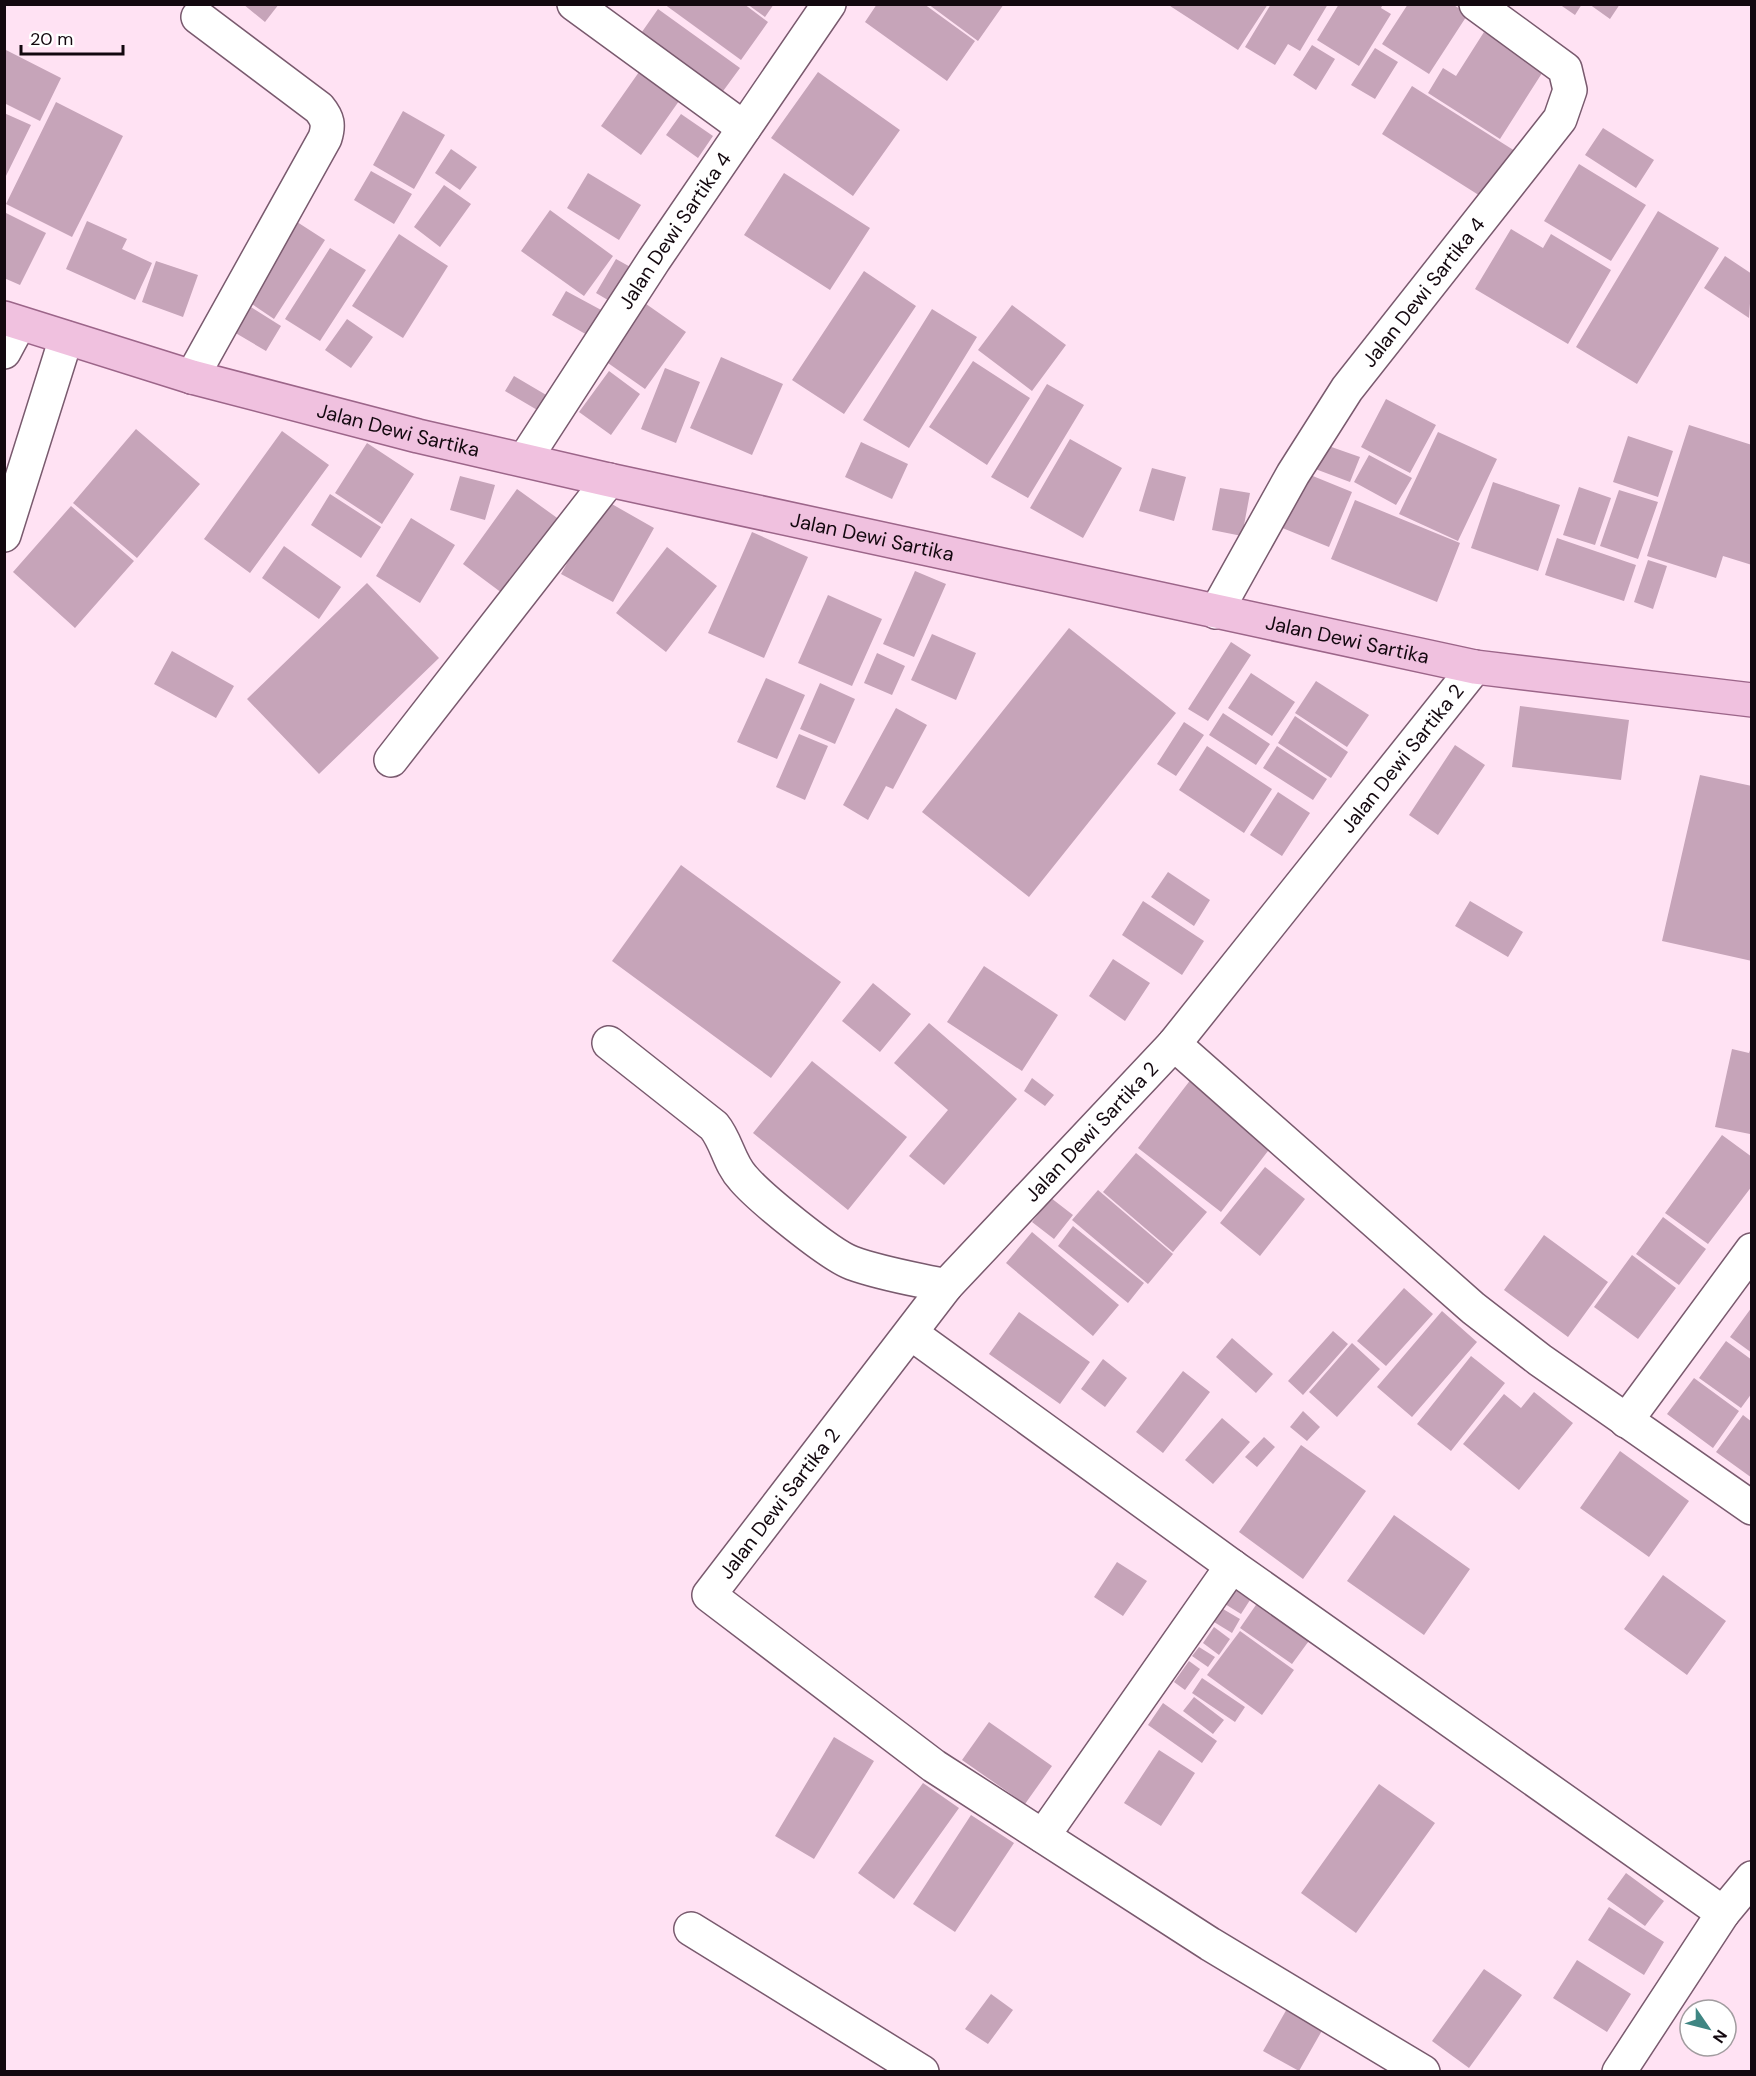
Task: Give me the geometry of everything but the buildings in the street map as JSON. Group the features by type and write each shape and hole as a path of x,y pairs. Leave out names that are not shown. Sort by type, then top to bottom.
{"main road":[{"name":"Jalan Dewi Sartika","path":"9,331 66,338 192,377 407,433 609,480 1475,667 1752,700"}],"street":[{"path":"574,4 744,129"},
{"name":"Jalan Dewi Sartika 4","path":"525,459 654,260 829,4"},
{"name":"Jalan Dewi Sartika 4","path":"1216,612 1293,474 1347,389 1560,119 1570,90 1565,69 1476,4"},
{"path":"192,377 326,138 328,127 326,117 319,108 198,17"},
{"path":"4,535 66,338"},
{"path":"390,760 609,480"},
{"name":"Jalan Dewi Sartika 2","path":"1043,1836 934,1766 708,1595 912,1334 946,1286 1174,1044 1475,667"},
{"path":"609,1043 714,1126 722,1136 741,1176 833,1253 864,1267 946,1286"},
{"path":"1174,1044 1473,1308 1626,1421 1752,1508"},
{"path":"1626,1421 1752,1250"},
{"path":"912,1334 1232,1566 1723,1913"},
{"path":"1232,1566 1043,1836 1210,1944 1423,2072"},
{"path":"1619,2072 1723,1913 1752,1878"},
{"path":"691,1929 922,2072"}]}
